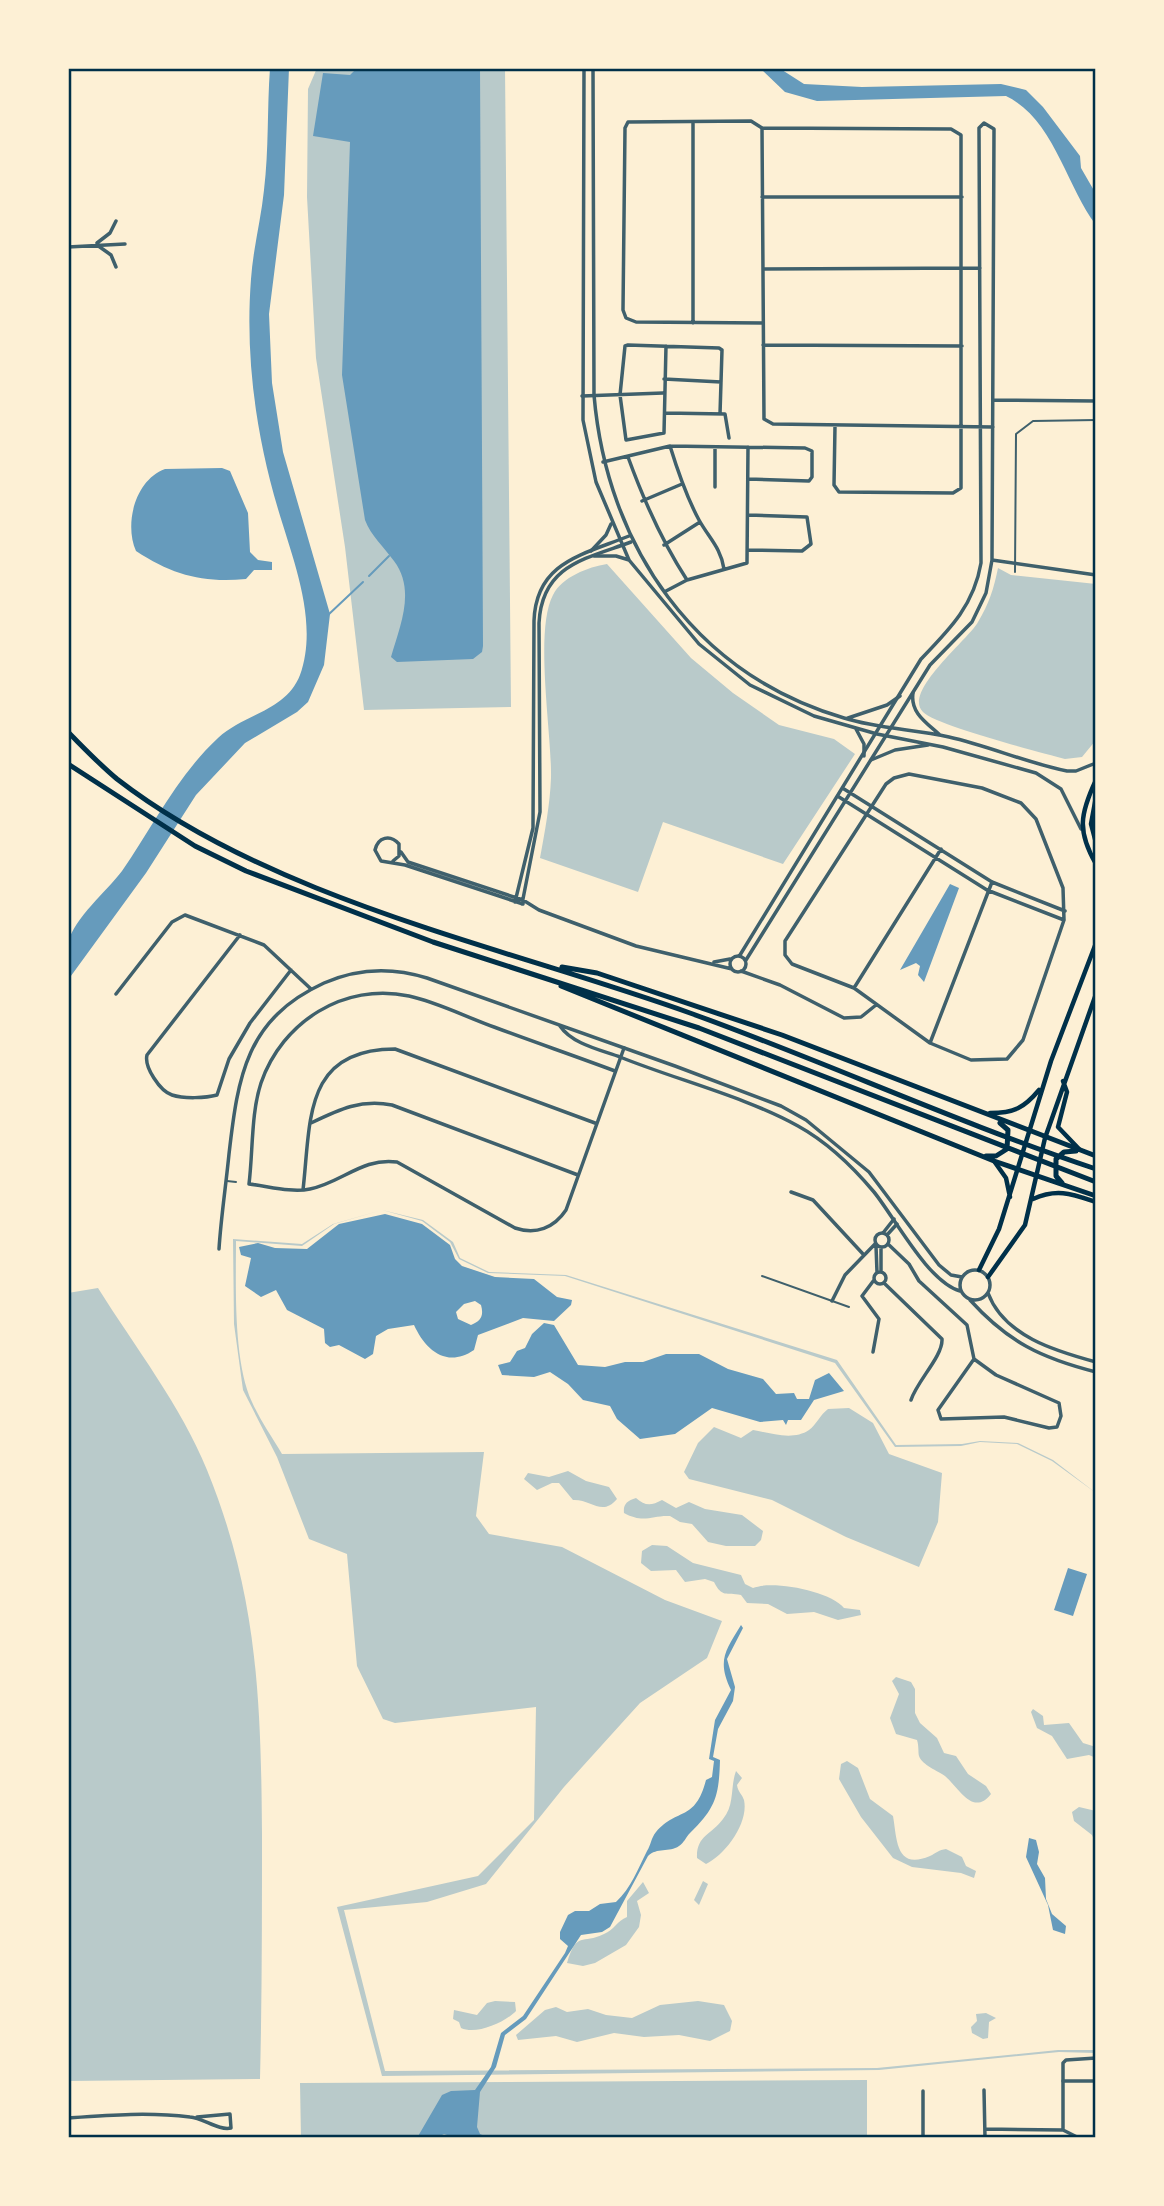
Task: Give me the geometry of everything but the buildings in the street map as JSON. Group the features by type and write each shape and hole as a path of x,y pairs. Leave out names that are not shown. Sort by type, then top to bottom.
{"main road":[{"path":"68,732 114,777 142,797 202,833 275,869 344,897 690,1013 1096,1169"},
{"path":"68,764 195,846 246,871 453,949 699,1028 1096,1182"},
{"path":"1096,780 1087,799 1081,829 1085,845 1096,864"},
{"path":"1096,797 1091,824 1096,843"},
{"path":"979,1270 1010,1198 1042,1086 1096,943"},
{"path":"545,964 597,973 782,1035 1096,1156"},
{"path":"543,977 588,999 994,1161 1096,1196"},
{"path":"988,1277 1019,1236 1033,1199 1045,1138 1063,1080 1096,994"},
{"path":"1063,1080 1067,1092 1059,1127 1082,1151"},
{"path":"982,1113 1025,1107 1042,1086"},
{"path":"982,1156 1003,1153 1009,1144 1008,1130 995,1119"},
{"path":"1064,1185 1056,1176 1056,1159 1064,1152 1082,1151"},
{"path":"994,1161 1006,1178 1010,1198"},
{"path":"1033,1199 1053,1191 1062,1191 1096,1202"}],"street":[{"path":"584,68 582,396 587,450 611,522 629,560 667,608 726,668 781,702 856,729 988,758 1046,778 1067,797 1081,829"},
{"path":"593,68 594,395 603,462 631,542 666,591 705,639 743,672 785,695 846,719 940,735 1003,750 1067,771 1076,771 1096,763"},
{"path":"763,323 631,321 624,314 626,125 631,121 751,121 762,128 955,130 962,140 959,491 896,494 842,493 836,490 835,426"},
{"path":"693,323 694,121"},
{"path":"712,963 740,956 921,659 955,624 975,589 981,563 979,128 984,123 994,129 992,560 986,593 972,622 930,666 746,960 746,968 741,971"},
{"path":"762,128 763,416 766,422 835,426 993,427"},
{"path":"762,197 962,197"},
{"path":"95,244 110,233 116,221"},
{"path":"95,244 111,255 116,267"},
{"path":"68,247 125,244"},
{"path":"763,269 980,268"},
{"path":"763,345 962,346"},
{"path":"666,346 663,435 626,440 620,395 625,346 666,346 722,350 720,414"},
{"path":"664,379 721,382"},
{"path":"582,396 663,393"},
{"path":"993,400 1096,401"},
{"path":"664,413 720,414 728,417 729,438"},
{"path":"603,462 670,446 805,448 813,454 812,477 809,481 748,479"},
{"path":"670,446 682,484 700,522 720,550 724,569"},
{"path":"715,447 715,486"},
{"path":"666,591 687,580 747,563 748,447"},
{"path":"627,456 642,501 664,545 687,580"},
{"path":"642,501 682,484"},
{"path":"748,515 807,517 811,544 802,551 748,551"},
{"path":"593,553 606,535 611,522"},
{"path":"664,545 700,522"},
{"path":"516,900 533,828 534,605 540,588 553,571 629,536"},
{"path":"523,902 540,812 539,623 542,597 546,588 561,572 593,553 631,542"},
{"path":"593,553 629,560"},
{"path":"992,560 1096,575"},
{"path":"913,693 911,703 915,711 940,735"},
{"path":"846,719 887,705 900,696"},
{"path":"856,729 864,744 864,756"},
{"path":"871,760 895,750 930,744"},
{"path":"909,775 982,788 1021,803 1037,819 1063,888 1064,920 1023,1040 1007,1059 981,1062 930,1042 854,988 792,964 784,947 865,813 889,781 909,775"},
{"path":"844,789 992,882 1065,911"},
{"path":"839,797 987,890 1064,920"},
{"path":"516,900 408,862 393,838 384,838 375,850 378,858 385,862 393,861 516,900 523,902 636,946 741,971 780,985 844,1018 861,1017 876,1005"},
{"path":"854,988 941,849"},
{"path":"393,861 401,852"},
{"path":"930,1042 992,882"},
{"path":"116,993 180,915 264,944 311,989"},
{"path":"240,935 146,1055 147,1068 168,1092 180,1096 217,1095 229,1059 250,1023 291,970"},
{"path":"740,956 746,960"},
{"path":"731,959 732,969"},
{"path":"219,1249 236,1095 247,1058 267,1024 311,989 353,973 391,970 418,975 559,1024 780,1106 834,1140 869,1172 939,1265 951,1275 962,1277"},
{"path":"615,1071 408,996 369,993 344,999 322,1008 296,1027 280,1045 260,1086 249,1184 313,1189 366,1164 386,1160 397,1162 515,1228 531,1232 553,1225 560,1219 578,1175 624,1048"},
{"path":"559,1024 568,1035 582,1043 769,1112 806,1131 831,1149 873,1191 935,1274 949,1287 960,1291 995,1328 1022,1346 1063,1363 1096,1372"},
{"path":"303,1190 316,1093 338,1064 356,1054 374,1049 395,1049 595,1122"},
{"path":"311,1123 348,1105 372,1101 393,1105 578,1175"},
{"path":"831,1149 834,1140"},
{"path":"791,1192 813,1200 863,1254"},
{"path":"873,1353 879,1320 862,1296 879,1272 875,1237 885,1234 896,1221"},
{"path":"885,1234 888,1244 909,1264 919,1280 967,1325 974,1359 996,1375 1056,1399 1061,1409 1058,1427 1049,1428 1004,1417 941,1419 938,1410 944,1397 974,1359"},
{"path":"832,1301 845,1275 863,1254 877,1246 888,1244"},
{"path":"960,1291 962,1277 969,1271 979,1270 988,1277 988,1293 997,1313 1027,1336 1067,1354 1096,1362"},
{"path":"879,1272 886,1277 884,1283"},
{"path":"874,1280 884,1283 942,1339 942,1348 916,1385 911,1400"},
{"path":"970,1300 982,1299 988,1293"},
{"path":"1063,2130 1063,2063 1066,2060 1096,2058"},
{"path":"1063,2081 1096,2081"},
{"path":"984,2090 985,2138"},
{"path":"923,2091 923,2138"},
{"path":"68,2118 146,2112 197,2117 230,2114 231,2128 223,2128 197,2117"},
{"path":"985,2129 1063,2130 1079,2138"}],"lane":[{"path":"1015,572 1016,434 1033,421 1096,421"},
{"path":"226,1181 236,1182"},
{"path":"762,1276 849,1307"}],"shaded area":[{"path":"317,68 505,68 511,707 364,710 345,547 316,358 307,197 308,89"},
{"path":"607,564 691,658 733,693 779,725 834,739 855,754 783,864 663,822 638,892 540,858 551,778 544,657 548,611 553,595 569,578 584,570"},
{"path":"998,568 1011,575 1096,584 1096,740 1082,757 1065,759 967,731 932,718 923,712 919,703 921,692 929,679 978,622 991,596"},
{"path":"382,1210 423,1220 453,1242 460,1258 489,1272 566,1275 837,1360 896,1445 962,1444 980,1441 1018,1443 1053,1460 1096,1493 1052,1461 1017,1444 980,1442 961,1446 895,1447 835,1363 565,1276 488,1273 459,1259 450,1242 422,1221"},
{"path":"382,1210 334,1224 302,1246 236,1241 236,1301 241,1366 252,1402 282,1454 484,1452 476,1516 489,1534 562,1547 665,1600 722,1621 707,1658 640,1703 564,1787 486,1884 427,1902 344,1910 385,2071 877,2068 1058,2050 1096,2050 1096,2053 1059,2052 879,2070 382,2076 337,1907 478,1876 534,1820 536,1707 395,1723 383,1719 357,1666 347,1554 309,1539 277,1457 243,1390 234,1324 233,1239 302,1244 333,1224"},
{"path":"98,1288 171,1400 196,1446 224,1516 247,1606 258,1694 260,1740 260,2079 68,2081 68,1293"},
{"path":"849,1408 873,1423 889,1454 942,1473 938,1522 919,1567 846,1537 772,1500 689,1479 684,1472 698,1443 714,1427 741,1438 753,1430 796,1435 809,1430 828,1409"},
{"path":"568,1471 586,1481 609,1487 617,1499 606,1507 596,1506 573,1500 559,1483 552,1483 537,1490 524,1479 528,1473 549,1477"},
{"path":"636,1498 648,1504 662,1500 676,1508 689,1502 705,1509 742,1515 763,1531 761,1540 755,1546 726,1546 708,1542 692,1524 680,1522 670,1516 643,1519 624,1513 626,1503"},
{"path":"652,1545 667,1546 693,1563 741,1575 745,1584 753,1588 773,1585 814,1592 844,1608 860,1610 861,1615 838,1620 814,1612 787,1614 768,1604 747,1603 741,1595 722,1592 714,1582 705,1579 685,1582 676,1570 651,1571 641,1563 642,1551"},
{"path":"896,1677 911,1682 915,1689 915,1713 920,1723 937,1738 944,1753 956,1756 968,1774 986,1786 991,1794 984,1800 978,1803 966,1798 945,1776 921,1759 917,1740 896,1734 890,1718 899,1694 892,1681"},
{"path":"1033,1709 1043,1716 1044,1725 1069,1723 1083,1743 1096,1747 1096,1758 1089,1755 1067,1759 1052,1736 1037,1728 1031,1712"},
{"path":"847,1761 858,1768 870,1799 893,1816 897,1842 904,1856 919,1859 946,1849 962,1857 966,1866 976,1871 974,1878 961,1873 912,1867 893,1858 861,1817 839,1779 841,1764"},
{"path":"736,1771 742,1778 737,1785 744,1800 743,1818 728,1846 706,1864 697,1858 697,1851 705,1836 727,1814"},
{"path":"1079,1807 1096,1811 1096,1844 1092,1835 1074,1821 1072,1812"},
{"path":"703,1881 708,1884 699,1905 694,1900"},
{"path":"643,1882 649,1893 637,1901 641,1915 639,1927 626,1945 595,1963 583,1966 567,1963 577,1942 607,1932 627,1917 627,1901"},
{"path":"698,2001 724,2005 732,2021 730,2031 710,2041 679,2035 644,2037 614,2033 577,2042 556,2036 518,2040 516,2035 545,2010 556,2007 567,2012 588,2009 606,2015 632,2018 660,2005"},
{"path":"515,2002 516,2011 482,2029 461,2028 459,2022 453,2019 454,2010 477,2015 487,2003"},
{"path":"986,2013 996,2018 989,2022 988,2038 983,2039 972,2033 971,2027 977,2021 976,2014"},
{"path":"867,2080 867,2138 301,2138 300,2083"}],"water":[{"path":"270,68 289,68 284,195 269,314 272,383 283,452 330,614 324,665 308,702 297,712 245,743 196,795 146,873 68,980 67,951 71,934 122,871 178,784 218,738 285,697 300,675 305,655 307,634 302,591 270,481 258,424 251,367 251,279 266,175"},
{"path":"357,68 480,68 483,646 482,652 473,659 397,662 391,657 402,621 404,584 401,572 365,520 342,375 350,142 313,136 323,73 350,75"},
{"path":"760,68 779,68 804,84 862,87 1001,84 1026,90 1043,107 1080,156 1081,168 1096,194 1096,225 1048,137 1036,120 1006,96 817,101 785,92"},
{"path":"222,468 230,471 248,513 250,552 258,560 272,562 272,570 254,570 246,579 215,580 188,576 136,551 131,528 132,516 139,493 146,483 165,469"},
{"path":"950,884 959,888 924,982 918,975 920,966 916,963 900,970"},
{"path":"385,1214 422,1224 450,1245 455,1259 462,1266 495,1277 534,1279 557,1297 572,1300 571,1305 554,1321 523,1318 478,1335 474,1350 454,1357 438,1354 430,1348 414,1325 388,1329 376,1336 373,1354 365,1359 339,1345 330,1347 325,1343 324,1329 287,1310 276,1290 261,1297 245,1286 251,1258 241,1255 239,1247 258,1243 275,1248 307,1249 339,1224","holes":["475,1301 481,1305 482,1315 471,1325 458,1319 456,1312 464,1304"]},
{"path":"544,1323 554,1325 578,1365 605,1367 625,1362 643,1362 666,1354 699,1354 728,1369 763,1379 776,1394 794,1393 797,1399 809,1399 815,1380 829,1373 844,1391 814,1400 801,1420 788,1420 786,1425 783,1420 760,1422 712,1408 675,1434 640,1439 617,1419 610,1406 583,1400 568,1384 550,1372 534,1377 502,1375 498,1365 510,1362 517,1351 525,1348 532,1334"},
{"path":"1068,1568 1087,1574 1073,1616 1054,1610"},
{"path":"741,1625 743,1628 727,1659 735,1687 733,1701 718,1729 713,1757 720,1760 719,1783 706,1816 681,1845 648,1856 610,1927 602,1932 581,1935 526,2019 505,2035 496,2067 480,2092 477,2127 480,2134 489,2138 456,2138 444,2134 436,2138 417,2138 442,2095 451,2091 475,2090 491,2067 501,2033 523,2016 565,1953 568,1946 560,1939 560,1932 568,1915 575,1911 589,1911 600,1904 616,1902 634,1878 656,1832 697,1802 706,1780 712,1777 714,1761 709,1759 715,1720 731,1690 724,1671 725,1656"},
{"path":"1029,1838 1036,1840 1039,1852 1037,1864 1045,1878 1046,1899 1052,1914 1066,1926 1065,1934 1053,1930 1048,1905 1026,1857"}],"waterway":[{"path":"369,576 389,556"},
{"path":"328,615 363,582"}]}
